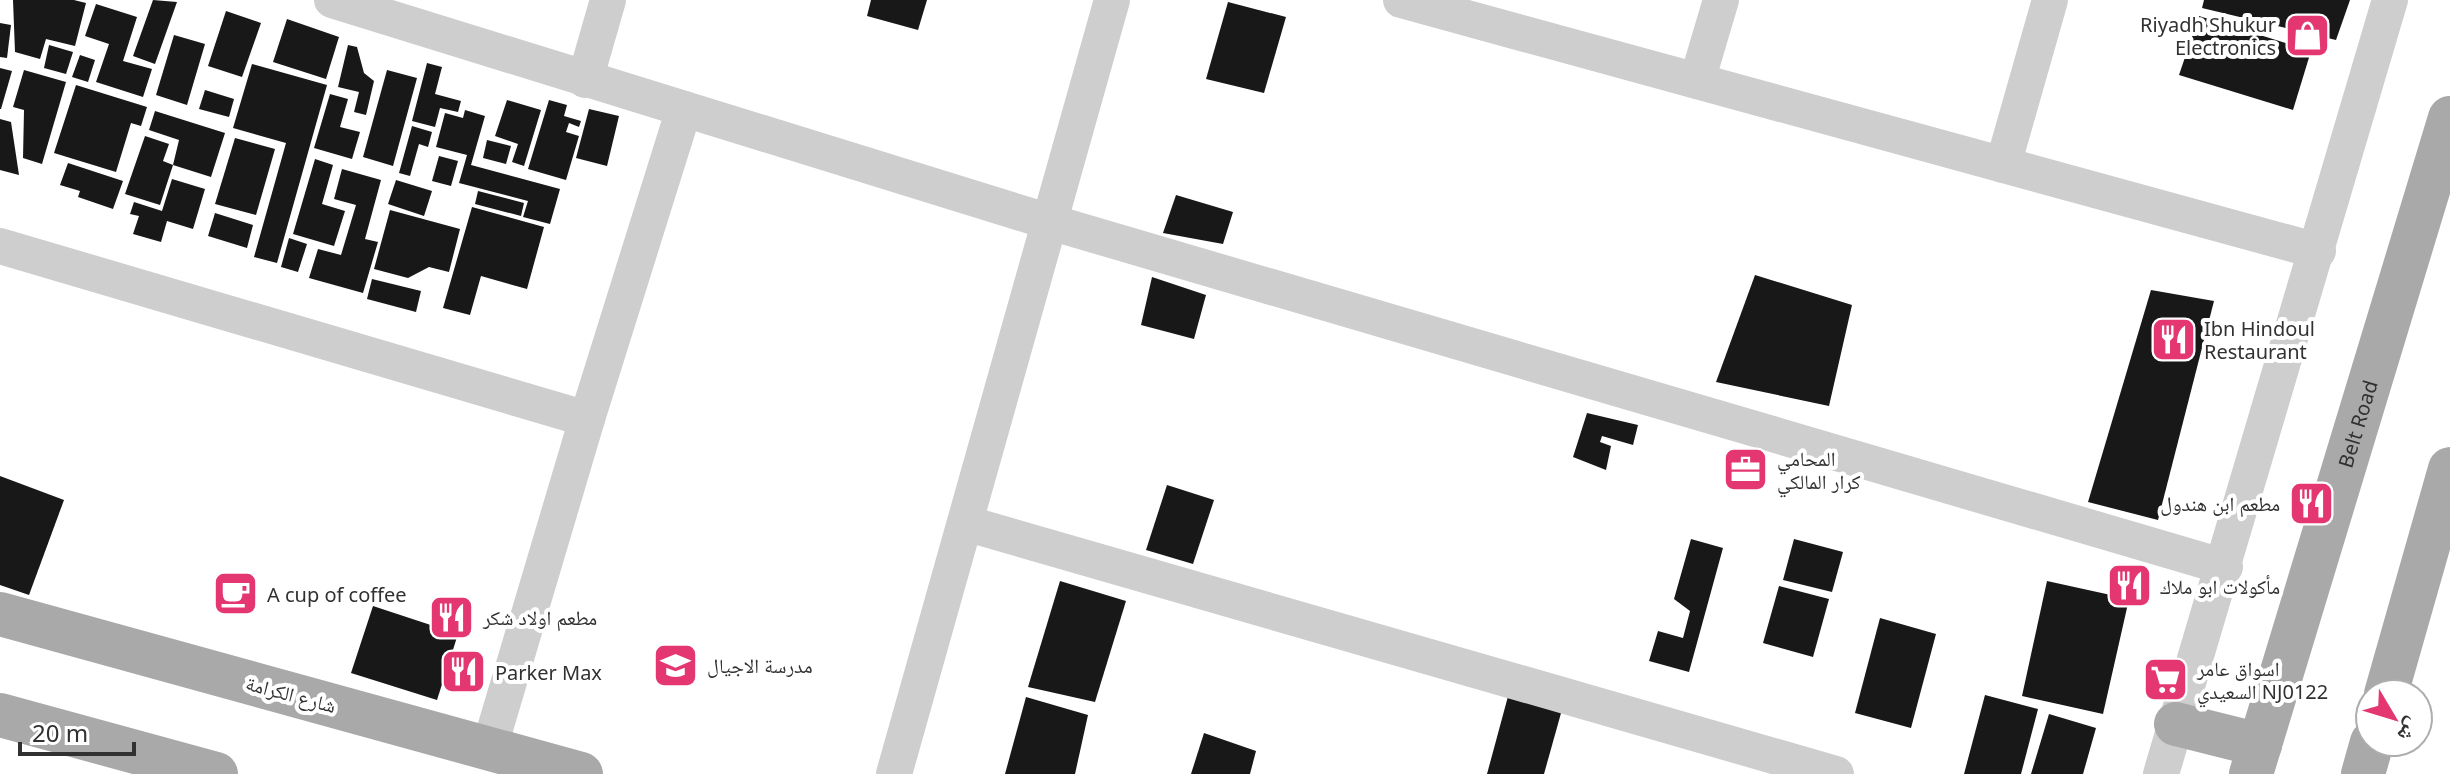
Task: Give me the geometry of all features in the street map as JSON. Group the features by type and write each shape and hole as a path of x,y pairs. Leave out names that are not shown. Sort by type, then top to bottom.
{"main road":[{"name":"Belt Road","path":"2256,760 2450,118"},
{"path":"2391,678 2450,469"},
{"name":"شارع الكرامة","path":"0,614 581,774"},
{"path":"0,715 216,774"},
{"path":"2176,724 2256,760"}],"street":[{"path":"332,0 1050,222 2225,567"},
{"path":"585,80 608,0"},
{"path":"894,774 1112,0"},
{"path":"1697,81 1721,0"},
{"path":"2003,165 2050,0"},
{"path":"2161,774 2225,567 2390,0"},
{"path":"1418,2 2318,251"},
{"path":"489,749 587,419 684,109"},
{"path":"0,246 587,419"},
{"path":"965,523 1836,774"}],"building":[{"path":"13,0 74,0 86,3 75,46 46,39 40,59 15,52"},
{"path":"153,0 177,2 155,64 133,56"},
{"path":"871,0 927,0 918,30 867,16"},
{"path":"2204,0 2350,0 2336,40 2202,8"},
{"path":"1228,2 1286,17 1264,93 1206,79"},
{"path":"96,4 137,17 123,61 152,69 143,97 96,82 109,44 85,36"},
{"path":"226,11 261,23 242,77 208,66"},
{"path":"2199,16 2311,51 2293,110 2179,75"},
{"path":"287,19 339,37 326,79 273,62"},
{"path":"0,23 11,25 7,58 0,57"},
{"path":"174,35 205,44 187,105 156,95"},
{"path":"49,45 73,52 66,74 44,68"},
{"path":"348,45 357,47 364,73 374,81 366,115 354,112 359,92 338,87"},
{"path":"80,55 95,60 88,82 72,77"},
{"path":"427,63 442,67 435,94 461,101 458,112 440,108 435,127 412,121"},
{"path":"252,64 327,85 277,263 254,257 286,143 233,128"},
{"path":"0,68 12,71 1,109 0,109"},
{"path":"24,70 66,82 42,164 23,158 24,110 13,107"},
{"path":"387,70 417,78 393,166 363,157"},
{"path":"76,85 147,107 141,126 131,123 116,172 54,153"},
{"path":"205,90 234,99 229,117 199,109"},
{"path":"330,94 348,99 340,127 360,132 352,159 314,148"},
{"path":"507,100 541,110 524,166 512,162 518,144 495,136"},
{"path":"549,100 567,105 564,116 581,121 579,127 569,123 566,132 579,136 566,180 528,169"},
{"path":"589,109 619,116 607,166 576,158"},
{"path":"465,110 485,116 471,165 560,189 550,224 523,217 528,201 459,183 467,155 436,147 445,113 463,118"},
{"path":"155,111 225,133 211,177 173,165 179,140 149,130"},
{"path":"0,119 11,122 19,175 0,170"},
{"path":"412,126 432,132 428,147 419,144 410,176 399,173"},
{"path":"145,136 169,144 163,161 173,165 160,205 125,194"},
{"path":"235,138 275,149 256,215 215,204"},
{"path":"487,140 511,146 506,164 483,158"},
{"path":"439,156 458,161 451,186 432,181"},
{"path":"315,159 333,165 322,204 345,211 334,246 293,234"},
{"path":"68,163 123,181 113,209 78,197 80,191 60,185"},
{"path":"342,169 381,180 365,239 378,242 363,293 309,278 318,249 341,255 356,205 334,199"},
{"path":"172,179 205,189 193,229 167,221 161,242 133,234 139,216 130,214 134,202 162,211"},
{"path":"396,180 432,191 424,216 388,204"},
{"path":"478,191 524,203 521,216 475,204"},
{"path":"1176,195 1233,212 1223,244 1163,233"},
{"path":"472,207 544,227 527,289 481,276 470,315 443,308"},
{"path":"390,210 460,229 449,272 429,267 408,278 374,269"},
{"path":"215,213 253,225 247,248 208,236"},
{"path":"289,238 307,244 298,272 281,267"},
{"path":"1755,275 1852,305 1829,406 1716,382"},
{"path":"1152,277 1206,295 1194,339 1141,325"},
{"path":"372,279 421,291 416,312 367,299"},
{"path":"2151,290 2214,301 2158,520 2088,502"},
{"path":"1587,413 1638,425 1633,445 1602,436 1600,442 1611,446 1606,470 1573,457"},
{"path":"0,476 64,500 29,595 0,585"},
{"path":"1167,485 1214,500 1193,564 1146,550"},
{"path":"1691,539 1723,548 1689,672 1649,661 1658,631 1683,638 1690,611 1674,599"},
{"path":"1794,539 1843,552 1832,592 1783,580"},
{"path":"1060,581 1126,601 1095,702 1028,687"},
{"path":"2047,581 2129,599 2103,714 2022,696"},
{"path":"1779,586 1829,599 1813,657 1763,643"},
{"path":"373,606 458,634 437,700 351,673"},
{"path":"1880,618 1936,634 1911,728 1855,713"},
{"path":"1510,689 1563,706 1544,774 1487,774"},
{"path":"1985,695 2038,709 2021,774 1964,774"},
{"path":"1026,697 1088,715 1075,774 1005,774"},
{"path":"2049,714 2096,728 2083,774 2031,774"},
{"path":"1204,733 1256,751 1250,774 1191,774"}],"place":[{"name":"Riyadh Shukur Electronics","path":"2307,35"},
{"name":"Ibn Hindoul Restaurant","path":"2173,339"},
{"name":"المحامي كرار المالكي","path":"1746,469"},
{"name":"مطعم ابن هندول","path":"2311,503"},
{"name":"مأكولات ابو ملاك","path":"2129,586"},
{"name":"A cup of coffee","path":"236,594"},
{"name":"مطعم اولاد شكر","path":"452,617"},
{"name":"مدرسة الاجيال","path":"676,665"},
{"name":"Parker Max","path":"464,672"},
{"name":"اسواق عامر السعيدي NJ0122","path":"2166,679"}]}
